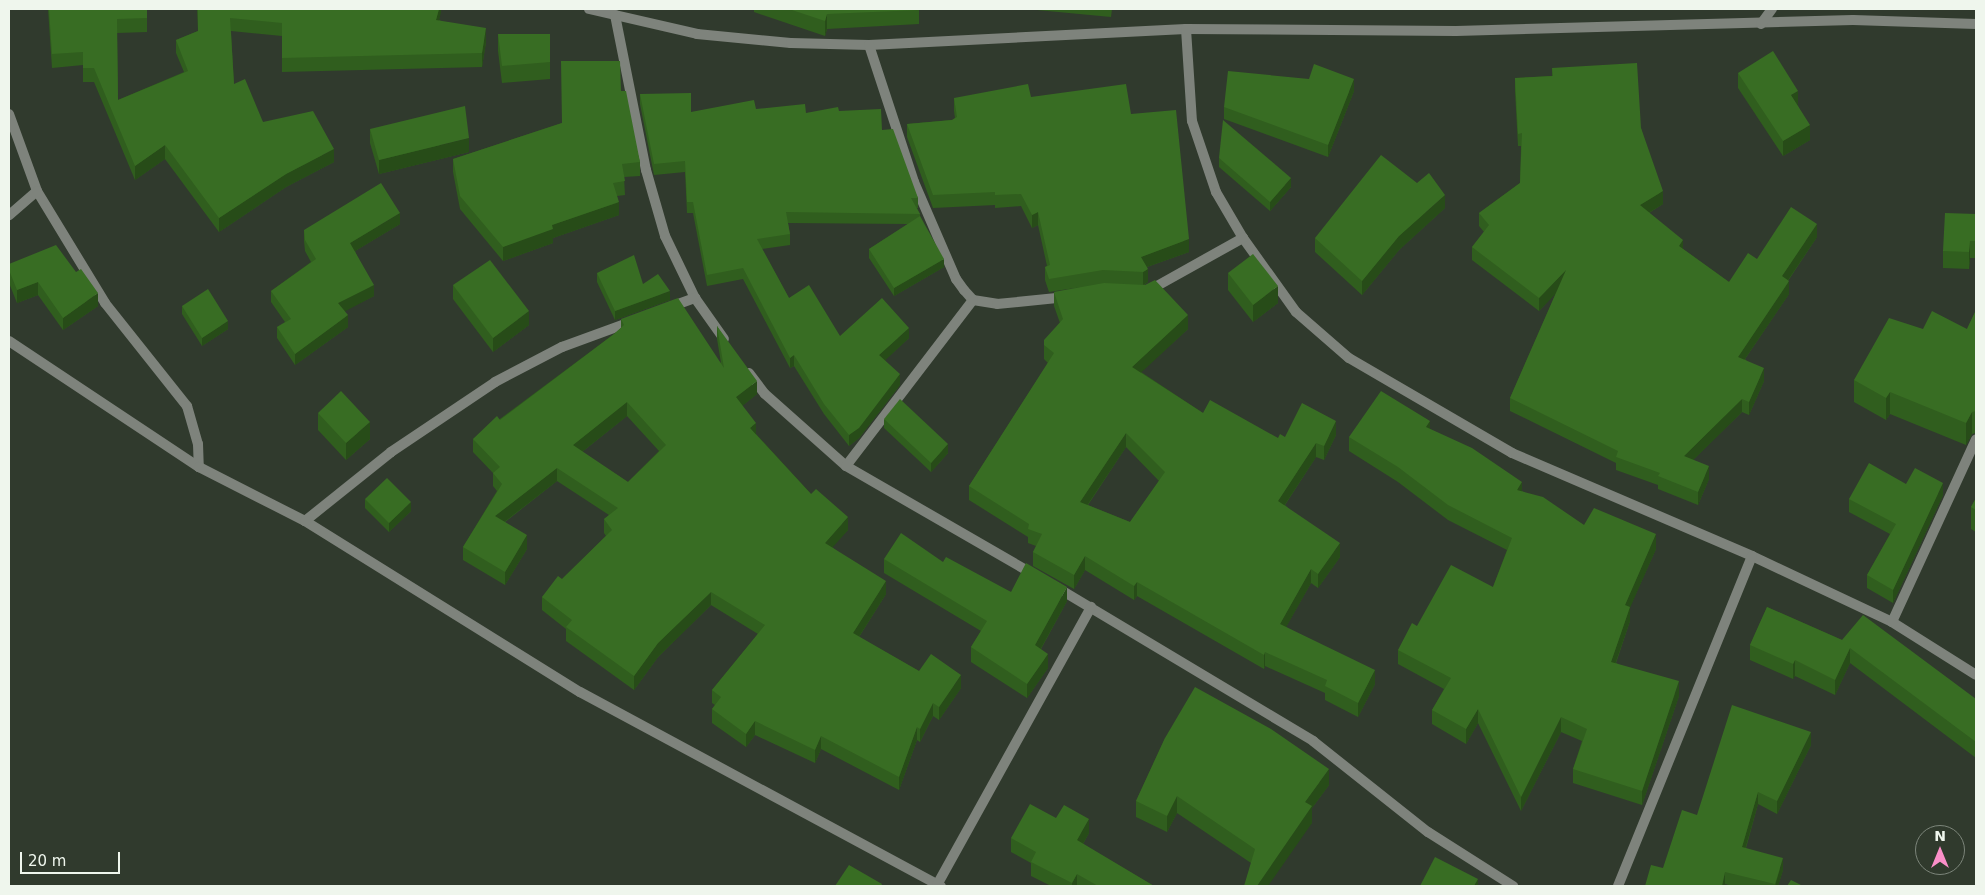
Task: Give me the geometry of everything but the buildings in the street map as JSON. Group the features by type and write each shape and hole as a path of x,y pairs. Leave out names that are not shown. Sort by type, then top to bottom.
{"street":[{"path":"589,9 697,34 791,43 869,44 1186,29 1456,31 1941,20 1976,24"},
{"path":"1761,24 1772,9"},
{"path":"615,15 646,170 665,236 695,298 730,346"},
{"path":"1186,29 1192,121 1216,192 1243,238 1296,312 1349,358 1512,453 1752,556 1892,622 1976,675"},
{"path":"869,44 914,182 956,279 973,300 997,304 1081,295"},
{"path":"9,114 37,190 105,303 187,406 198,444 199,466"},
{"path":"9,215 37,190"},
{"path":"1137,292 1145,292 1243,238"},
{"path":"659,311 695,298"},
{"path":"846,466 973,300"},
{"path":"305,520 391,452 495,382 562,347 642,318"},
{"path":"9,341 199,466 305,520 580,692 939,885 1091,607"},
{"path":"742,362 765,394 846,466 1091,607 1313,741 1428,832 1513,886"},
{"path":"1892,622 1976,439"},
{"path":"1618,886 1752,556"}]}
